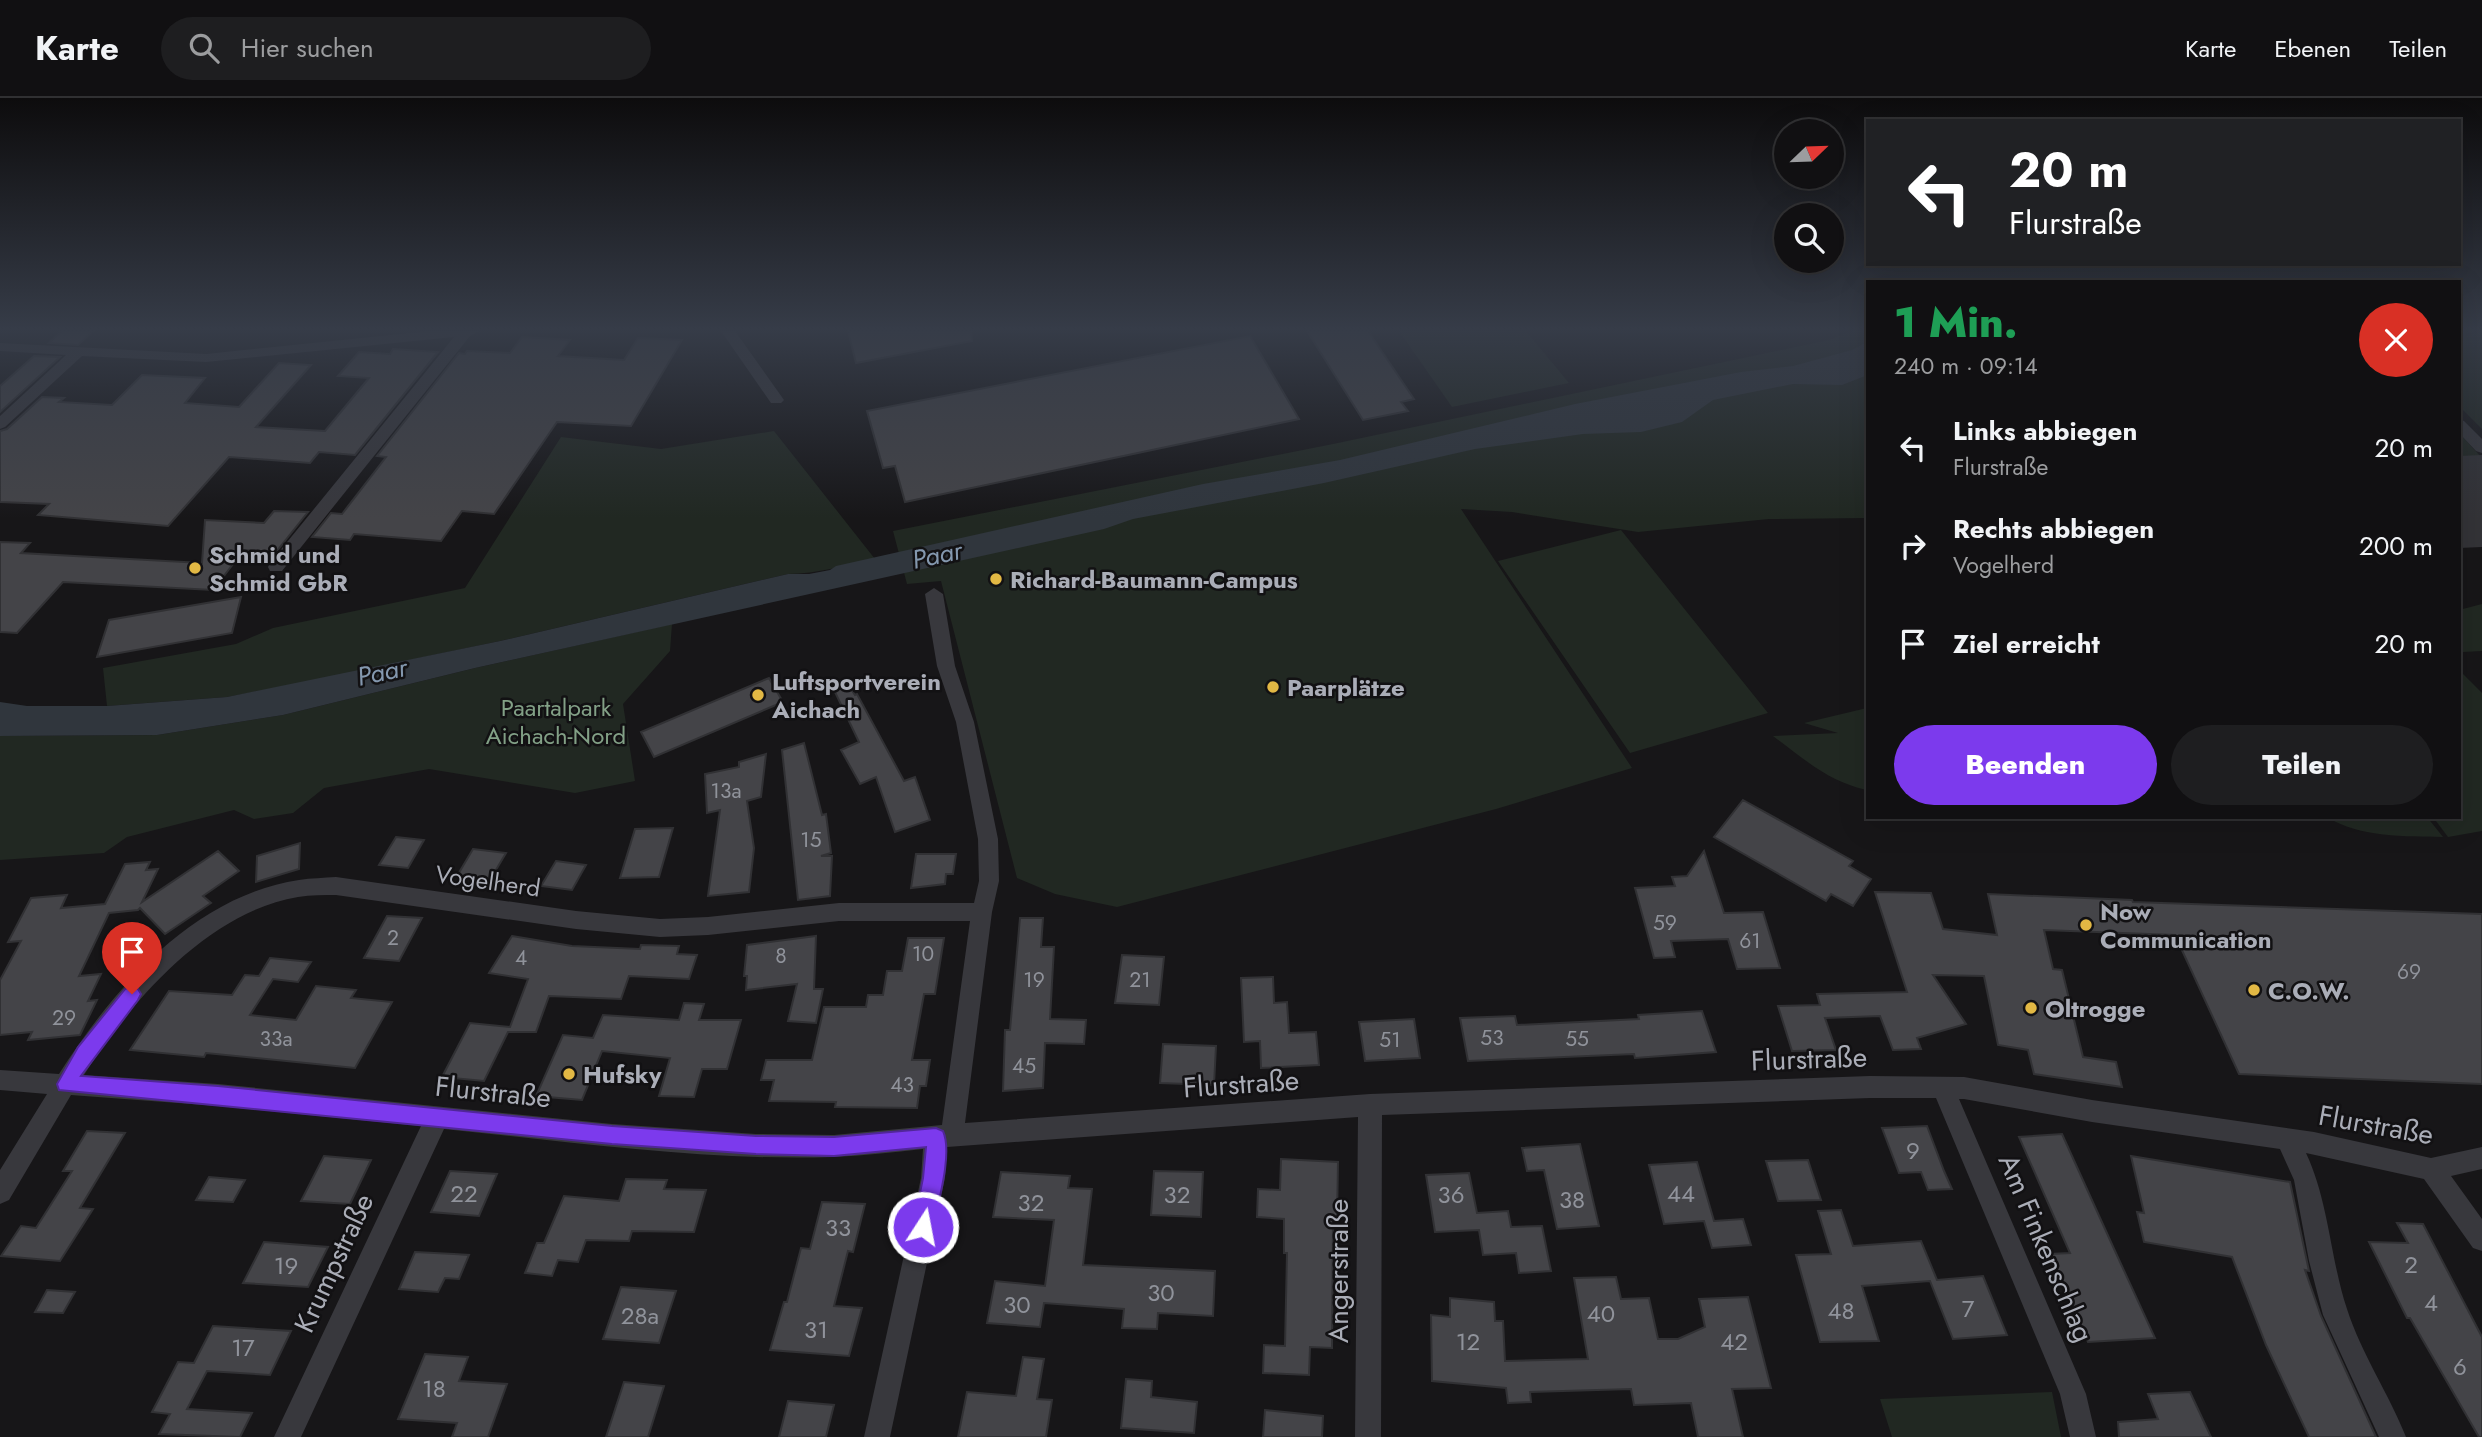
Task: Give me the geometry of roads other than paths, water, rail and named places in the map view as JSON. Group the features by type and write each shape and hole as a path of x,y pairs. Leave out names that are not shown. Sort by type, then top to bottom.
{"street":[{"path":"0,424 33,393"},
{"path":"276,567 418,393"},
{"path":"771,393 776,400"},
{"path":"2461,426 2482,448"},
{"path":"877,1437 944,1136 989,881 988,839 965,722 946,666 934,594"},
{"name":"Vogelherd","path":"0,1192 85,1053 144,979 186,942 222,917 257,901 315,885 576,920 660,928 708,926 850,911 982,912"},
{"name":"Flurstraße","path":"0,1080 438,1116 612,1135 756,1145 834,1146 1370,1105 1836,1088 1943,1087 2314,1143 2431,1168 2482,1158"},
{"name":"Am Finkenschlag","path":"1943,1087 2073,1394 2082,1437"},
{"name":"Angerstraße","path":"1368,1437 1370,1105"},
{"name":"Krumpstraße","path":"287,1437 438,1116"},
{"path":"2288,1140 2306,1179 2321,1261 2336,1315 2393,1437"},
{"path":"2431,1168 2482,1240"}],"water":[{"name":"Paar","path":"1630,393 1746,393 1713,400 1682,422 1641,432 1583,434 1475,449 1324,483 1133,519 1104,529 475,668 283,715 157,735 0,736 0,702 27,706 107,706 227,697 500,641 788,574 830,570 836,566 1203,484 1340,460"}],"place":[{"name":"Schmid und Schmid GbR","path":"195,568"},
{"name":"Richard-Baumann-Campus","path":"996,579"},
{"name":"Paarplätze","path":"1273,687"},
{"name":"Luftsportverein Aichach","path":"758,695"},
{"name":"Now Communication","path":"2086,925"},
{"name":"C.O.W.","path":"2254,990"},
{"name":"Oltrogge","path":"2031,1008"},
{"name":"Hufsky","path":"569,1074"}],"park label":[{"name":"Paartalpark Aichach-Nord","path":"556,721"}]}
